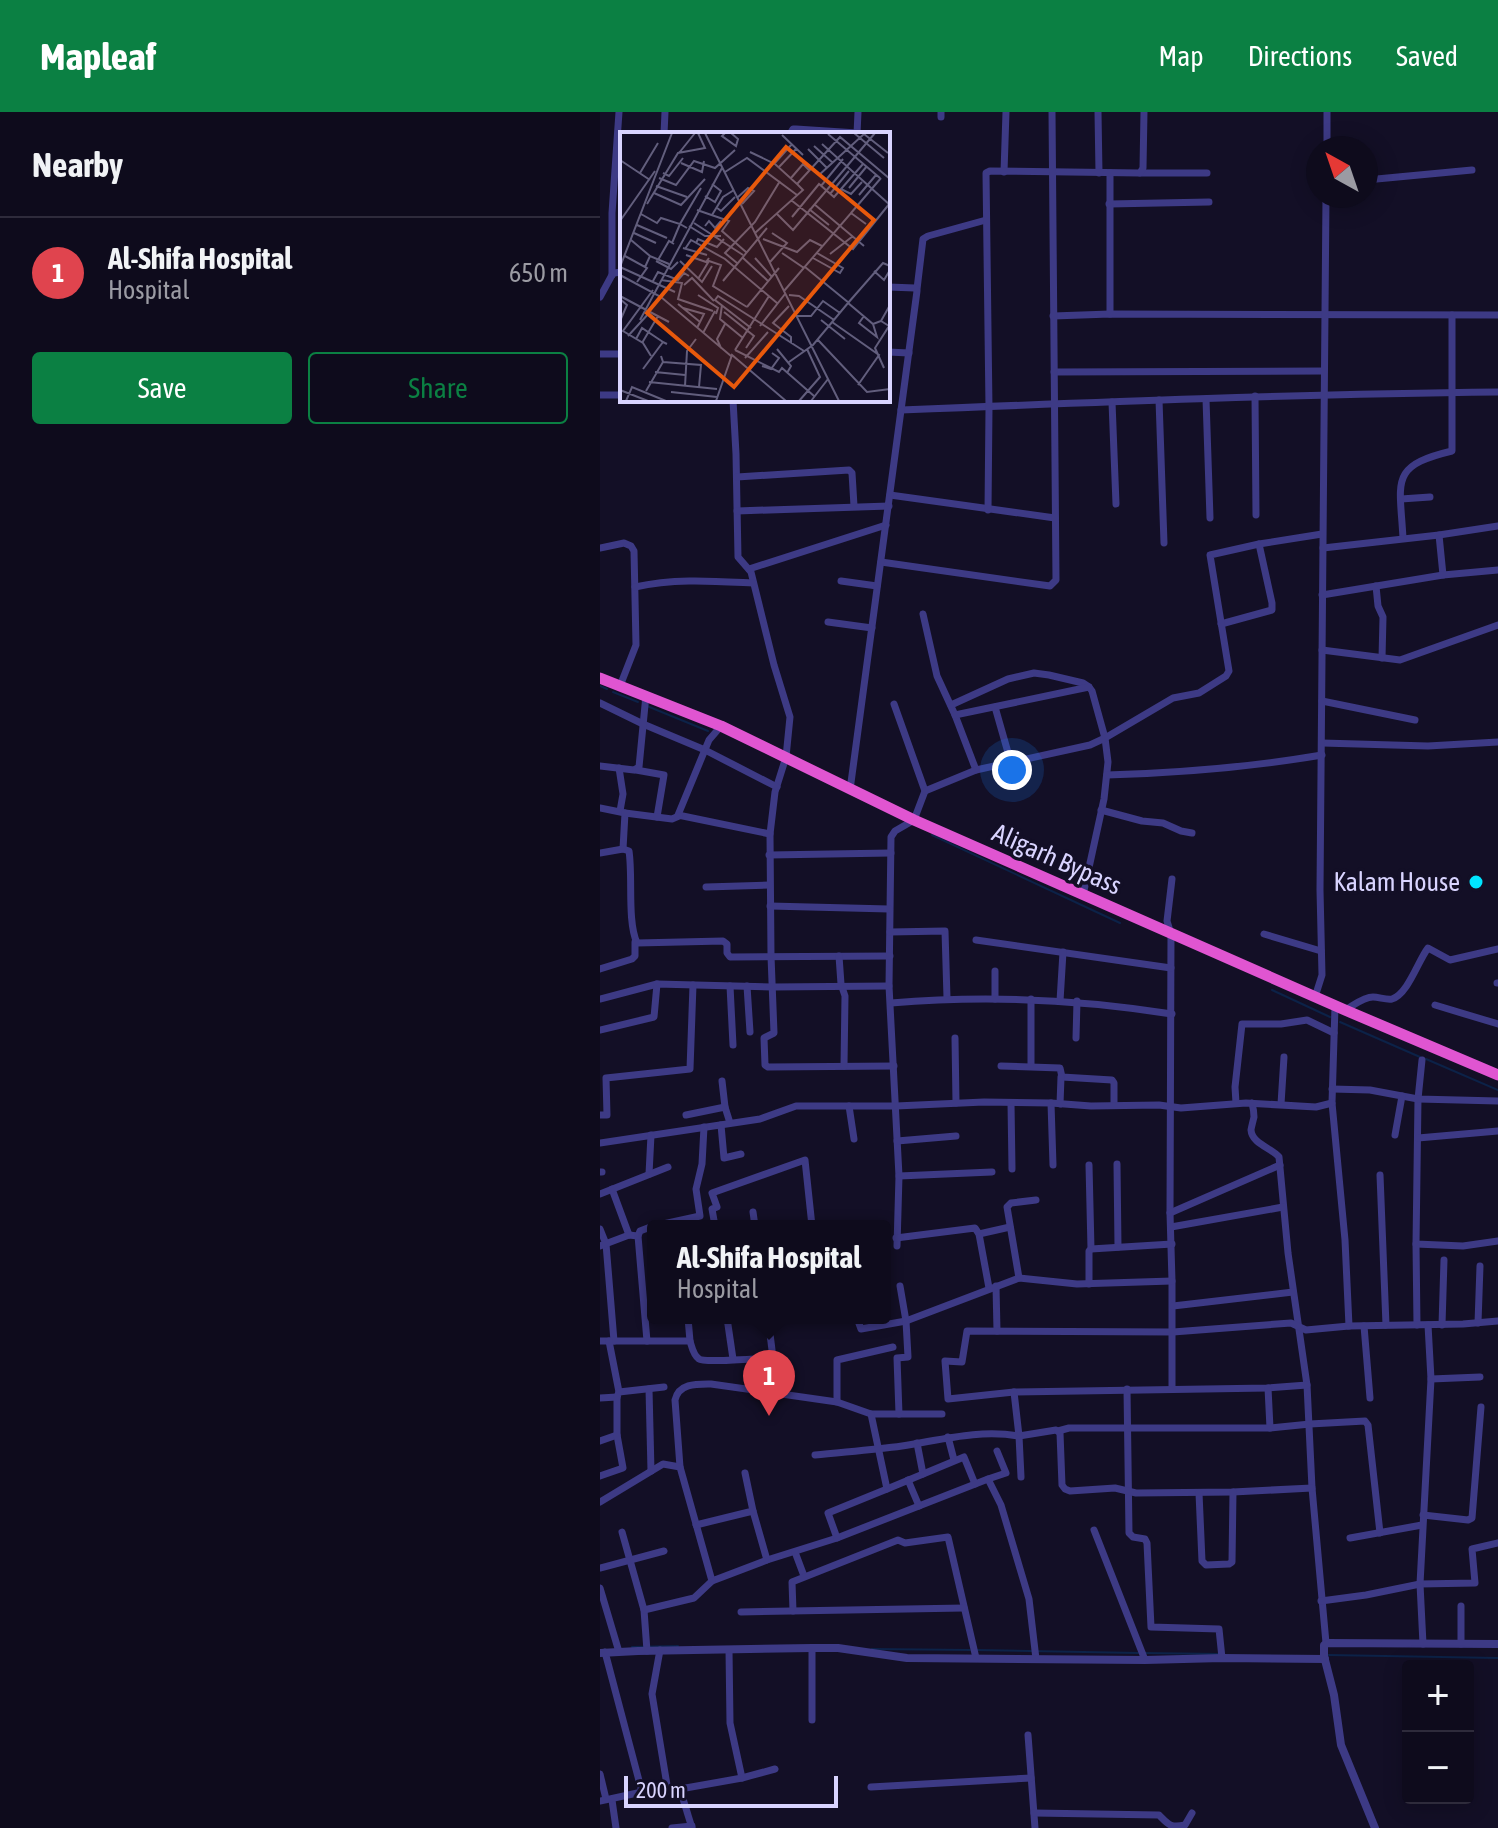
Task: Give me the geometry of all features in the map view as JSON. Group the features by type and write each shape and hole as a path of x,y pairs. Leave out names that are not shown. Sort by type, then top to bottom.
{"highway":[{"name":"Aligarh Bypass","path":"600,678 721,726 914,820 1498,1075"}],"street":[{"path":"600,297 612,275 612,213 619,112"},
{"path":"664,132 665,112"},
{"path":"857,132 858,112"},
{"path":"1004,172 1006,112"},
{"path":"881,562 1050,586 1054,584 1057,576 1052,112"},
{"path":"1098,112 1099,173"},
{"path":"1140,173 1143,168 1144,112"},
{"path":"1327,112 1327,136"},
{"path":"791,132 793,129 842,132"},
{"path":"1378,179 1472,170"},
{"path":"988,510 986,173 1207,173"},
{"path":"1110,173 1110,314"},
{"path":"1109,204 1209,202"},
{"path":"1315,997 1322,975 1320,890 1326,208"},
{"path":"850,790 922,242 925,237 986,220"},
{"path":"612,275 620,272"},
{"path":"890,287 917,289"},
{"path":"1403,538 1401,480 1408,468 1422,460 1452,451 1452,315"},
{"path":"1053,316 1498,315"},
{"path":"890,352 909,353"},
{"path":"1054,372 1324,371"},
{"path":"901,410 1255,396 1498,392"},
{"path":"1255,396 1256,515"},
{"path":"1206,399 1210,518"},
{"path":"1159,400 1164,543"},
{"path":"733,402 738,557 749,569 790,713 786,757 777,787 770,834 774,1033 765,1037 765,1066 894,1066"},
{"path":"1112,402 1116,504"},
{"path":"737,477 849,470 852,473 854,506"},
{"path":"890,495 1055,518"},
{"path":"1401,499 1430,497"},
{"path":"737,511 889,506"},
{"path":"749,569 886,525"},
{"path":"1323,548 1498,526"},
{"path":"925,791 976,770 1090,745 1173,698 1199,693 1226,676 1229,668 1210,555 1322,534"},
{"path":"1439,535 1443,575"},
{"path":"600,548 624,543 634,551 636,645 620,686"},
{"path":"1221,624 1272,610 1259,544"},
{"path":"1322,595 1443,575 1498,570"},
{"path":"635,587 682,580 753,583"},
{"path":"841,581 877,586"},
{"path":"1376,586 1378,606 1383,617 1382,658"},
{"path":"923,614 936,672 976,770"},
{"path":"828,622 872,628"},
{"path":"1322,650 1400,660 1498,625"},
{"path":"951,705 1008,679 1034,673 1071,679 1092,691 1105,738 1107,775 1083,895"},
{"path":"955,715 1089,687"},
{"path":"636,770 639,767 646,695"},
{"path":"1322,701 1415,720"},
{"path":"600,703 705,750 777,787"},
{"path":"894,704 925,791 914,820 892,835 889,986 899,1176 896,1242 972,1227 978,1230 992,1287 997,1331"},
{"path":"995,707 1011,763"},
{"path":"679,816 705,750 721,726"},
{"path":"1322,743 1428,746 1498,742"},
{"path":"1107,775 1257,765 1322,755"},
{"path":"600,766 665,776 657,817"},
{"path":"619,768 623,794 623,849"},
{"path":"600,808 672,819 679,816 770,834"},
{"path":"1101,810 1163,823 1192,833"},
{"path":"600,853 623,849 630,853 635,942 635,956 632,959 600,969"},
{"path":"769,855 891,853"},
{"path":"1172,879 1167,921 1171,934 1172,1014 1172,1389"},
{"path":"706,887 769,885"},
{"path":"770,906 889,909"},
{"path":"890,932 945,931 947,998"},
{"path":"1264,934 1321,951"},
{"path":"976,940 1171,968"},
{"path":"635,942 723,941 727,944 730,957 890,956"},
{"path":"1349,1326 1345,1240 1332,1103 1334,1033 1340,1008 1366,998 1390,999 1397,996 1428,948 1450,960 1498,949"},
{"path":"1060,1001 1063,952"},
{"path":"839,956 845,996 844,1066"},
{"path":"995,971 995,999"},
{"path":"600,999 657,984 889,986"},
{"path":"600,1030 654,1017 657,984"},
{"path":"600,1115 607,1115 606,1078 690,1069 693,985"},
{"path":"730,986 733,1045"},
{"path":"747,986 750,1032"},
{"path":"891,1003 947,998 1031,999 1117,1005 1172,1014"},
{"path":"1031,999 1031,1066"},
{"path":"1076,1038 1077,1001"},
{"path":"1435,1005 1498,1024"},
{"path":"1236,1103 1242,1024 1307,1020 1334,1033"},
{"path":"955,1038 956,1103"},
{"path":"1281,1104 1284,1057"},
{"path":"1417,1325 1418,1099 1422,1060"},
{"path":"1001,1066 1061,1068 1053,1165"},
{"path":"1061,1077 1112,1080 1114,1105"},
{"path":"722,1081 726,1124 724,1158 741,1154"},
{"path":"1332,1089 1370,1090 1418,1099 1498,1101"},
{"path":"1395,1135 1402,1096"},
{"path":"1011,1103 1012,1169"},
{"path":"600,1143 760,1119 796,1106 1056,1103 1181,1108 1236,1103 1316,1107 1332,1103"},
{"path":"1252,1103 1254,1118 1251,1129 1254,1137 1278,1153 1280,1165 1293,1292 1307,1385 1325,1651 1341,1745 1375,1828"},
{"path":"849,1106 854,1139"},
{"path":"686,1115 725,1107"},
{"path":"688,1220 700,1216 696,1189 702,1164 704,1127"},
{"path":"1418,1138 1498,1131"},
{"path":"649,1174 651,1135"},
{"path":"897,1141 956,1136"},
{"path":"714,1220 712,1209 717,1207 712,1193 805,1160 811,1220"},
{"path":"1117,1164 1118,1247"},
{"path":"1089,1165 1089,1284"},
{"path":"1170,1213 1280,1165"},
{"path":"600,1194 668,1167"},
{"path":"899,1176 992,1172"},
{"path":"1380,1175 1386,1325"},
{"path":"612,1189 634,1235 647,1341"},
{"path":"1019,1278 1007,1207 1009,1204 1036,1200"},
{"path":"1171,1227 1283,1207"},
{"path":"753,1212 754,1220"},
{"path":"979,1234 1010,1227"},
{"path":"603,1245 647,1228"},
{"path":"600,1229 608,1341 618,1394 617,1435 623,1468 600,1476"},
{"path":"1416,1244 1463,1246 1498,1241"},
{"path":"1091,1249 1172,1244"},
{"path":"1442,1325 1444,1260"},
{"path":"1478,1323 1480,1266"},
{"path":"891,1324 906,1321 1019,1278 1089,1284 1172,1281"},
{"path":"899,1414 897,1358 908,1357 900,1286"},
{"path":"1173,1306 1293,1292"},
{"path":"1307,1385 1014,1392 948,1399 945,1361 962,1362 967,1331 1173,1332 1291,1323 1306,1330 1498,1321"},
{"path":"689,1324 695,1354 706,1361 773,1358 769,1324"},
{"path":"728,1324 733,1359"},
{"path":"859,1324 861,1329 889,1324"},
{"path":"1423,1644 1420,1584 1431,1379 1428,1325"},
{"path":"1364,1326 1370,1398"},
{"path":"608,1341 690,1341"},
{"path":"837,1402 837,1360 893,1347"},
{"path":"1431,1379 1480,1377"},
{"path":"712,1581 680,1467 675,1400 676,1393 684,1387 711,1384 837,1402 871,1414 942,1414"},
{"path":"600,1398 664,1387"},
{"path":"1268,1388 1270,1428"},
{"path":"649,1389 651,1471"},
{"path":"1127,1389 1129,1533 1145,1539 1147,1543 1151,1627 1219,1629 1222,1658"},
{"path":"1014,1392 1021,1477"},
{"path":"1423,1515 1472,1518 1481,1407"},
{"path":"871,1414 887,1489"},
{"path":"815,1455 948,1437 1019,1436 1069,1428 1270,1428 1361,1421 1367,1423 1380,1533"},
{"path":"1058,1431 1061,1436 1062,1485 1070,1491 1115,1488 1136,1493 1199,1493 1312,1488"},
{"path":"600,1441 617,1435"},
{"path":"948,1437 954,1460"},
{"path":"917,1443 923,1474"},
{"path":"644,1610 694,1598 712,1581 837,1538 1006,1473 997,1451"},
{"path":"837,1538 828,1513 954,1460 966,1459 975,1484"},
{"path":"600,1502 663,1464 680,1467"},
{"path":"745,1473 767,1560"},
{"path":"988,1479 1001,1505 1029,1599 1036,1659"},
{"path":"908,1480 919,1506"},
{"path":"1199,1493 1202,1561 1206,1565 1232,1562 1233,1492"},
{"path":"696,1525 753,1511"},
{"path":"1350,1538 1422,1525"},
{"path":"1094,1530 1145,1660"},
{"path":"622,1532 644,1610 647,1651"},
{"path":"793,1611 792,1582 804,1576 898,1540 905,1543 948,1537 976,1658"},
{"path":"1321,1601 1420,1584 1475,1583 1472,1549 1498,1543"},
{"path":"600,1568 664,1551"},
{"path":"795,1552 804,1576"},
{"path":"600,1588 619,1652"},
{"path":"1461,1606 1461,1644"},
{"path":"741,1612 964,1608"},
{"path":"642,1792 602,1653 838,1648 907,1658 1145,1660 1222,1658 1423,1644 1498,1644"},
{"path":"812,1648 812,1720"},
{"path":"660,1650 652,1694 668,1791"},
{"path":"729,1650 730,1723 742,1778"},
{"path":"1028,1735 1035,1828"},
{"path":"606,1800 742,1778 775,1769"},
{"path":"600,1774 616,1828"},
{"path":"871,1787 1031,1778"},
{"path":"672,1828 692,1827 680,1789"},
{"path":"1034,1813 1159,1815 1176,1828 1185,1825 1192,1813"}],"waterway":[{"path":"600,686 607,689"},
{"path":"613,692 638,702"},
{"path":"647,706 708,731"},
{"path":"932,835 1120,923"},
{"path":"1272,990 1330,1017"},
{"path":"1340,1022 1420,1057"},
{"path":"1426,1059 1498,1090"},
{"path":"632,1647 678,1646"},
{"path":"872,1649 970,1650"},
{"path":"976,1650 1138,1653"},
{"path":"1144,1653 1218,1654"},
{"path":"1328,1655 1498,1658"}],"place":[{"name":"Kalam House","path":"1476,882"},
{"name":"Al-Shifa Hospital","path":"769,1416"}]}
